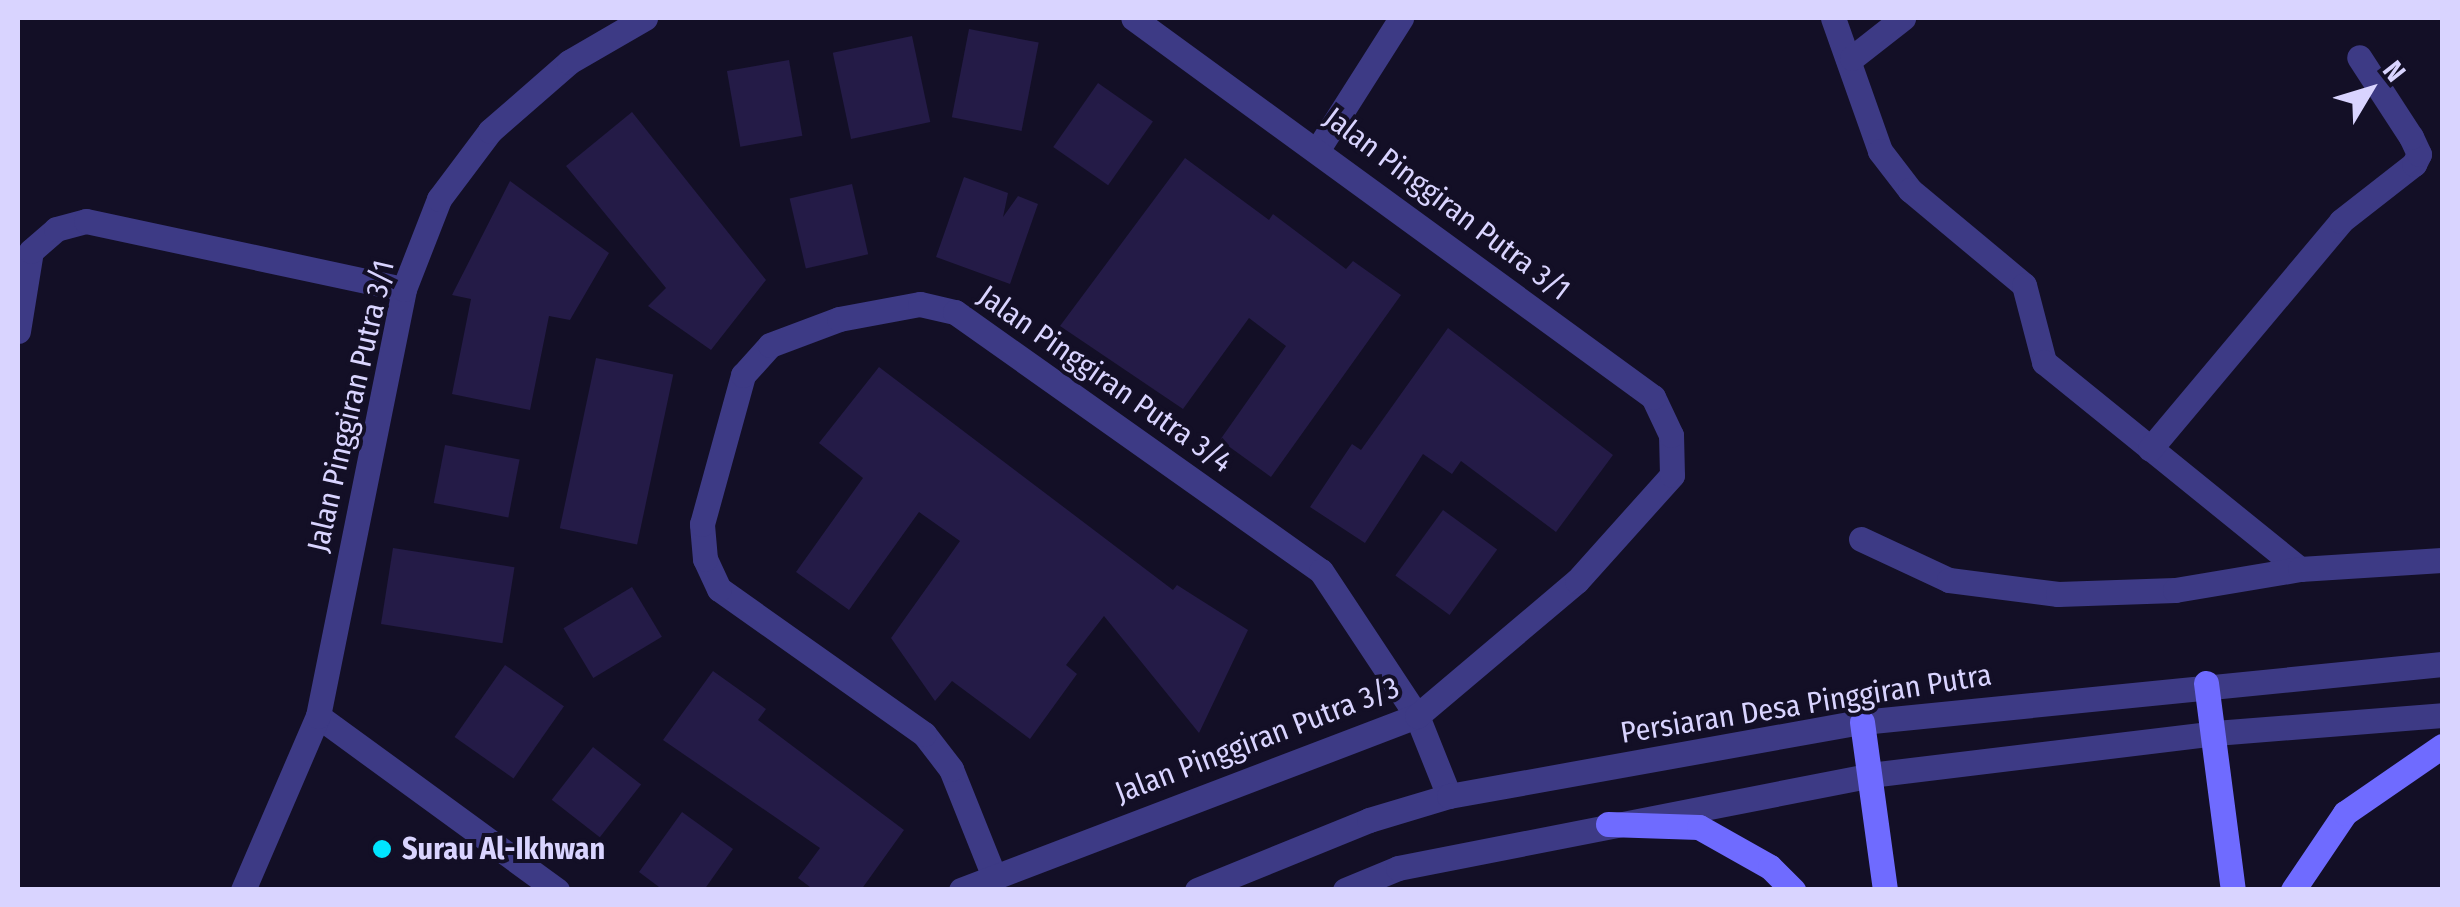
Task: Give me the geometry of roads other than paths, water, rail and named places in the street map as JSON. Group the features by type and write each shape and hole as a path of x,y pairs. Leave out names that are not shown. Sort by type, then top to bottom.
{"main road":[{"path":"2206,682 2233,890"},
{"path":"1862,722 1885,890"},
{"path":"2293,890 2344,812 2442,746"},
{"path":"1608,824 1699,827 1770,867 1793,890"}],"street":[{"name":"Jalan Pinggiran Putra 3/1","path":"243,890 318,716 404,288 439,198 490,131 568,62 645,18"},
{"name":"Jalan Pinggiran Putra 3/1","path":"1133,18 1318,149 1653,398 1671,435 1672,475"},
{"path":"1318,149 1402,18"},
{"path":"1833,18 1852,58 1880,151 1894,174 2024,285 2044,362 2300,568"},
{"path":"1852,58 1904,18"},
{"path":"2150,448 2341,221 2419,154 2359,57"},
{"path":"18,331 32,251 56,228 86,221 404,288"},
{"name":"Jalan Pinggiran Putra 3/4","path":"993,874 951,769 924,734 719,589 705,559 702,524 743,374 770,345 839,318 920,304 954,312 1321,571 1417,716 1449,796"},
{"name":"Jalan Pinggiran Putra 3/3","path":"962,890 993,874 1417,716 1578,581 1672,475"},
{"path":"1861,539 1949,580 2058,594 2175,590 2300,568 2442,560"},
{"name":"Persiaran Desa Pinggiran Putra","path":"1197,890 1369,820 1449,796 1862,722 2206,682 2442,664"},
{"path":"1345,890 1398,868 1870,775 2215,732 2442,715"},
{"path":"318,716 557,890"}],"place":[{"name":"Surau Al-Ikhwan","path":"382,849"}]}
